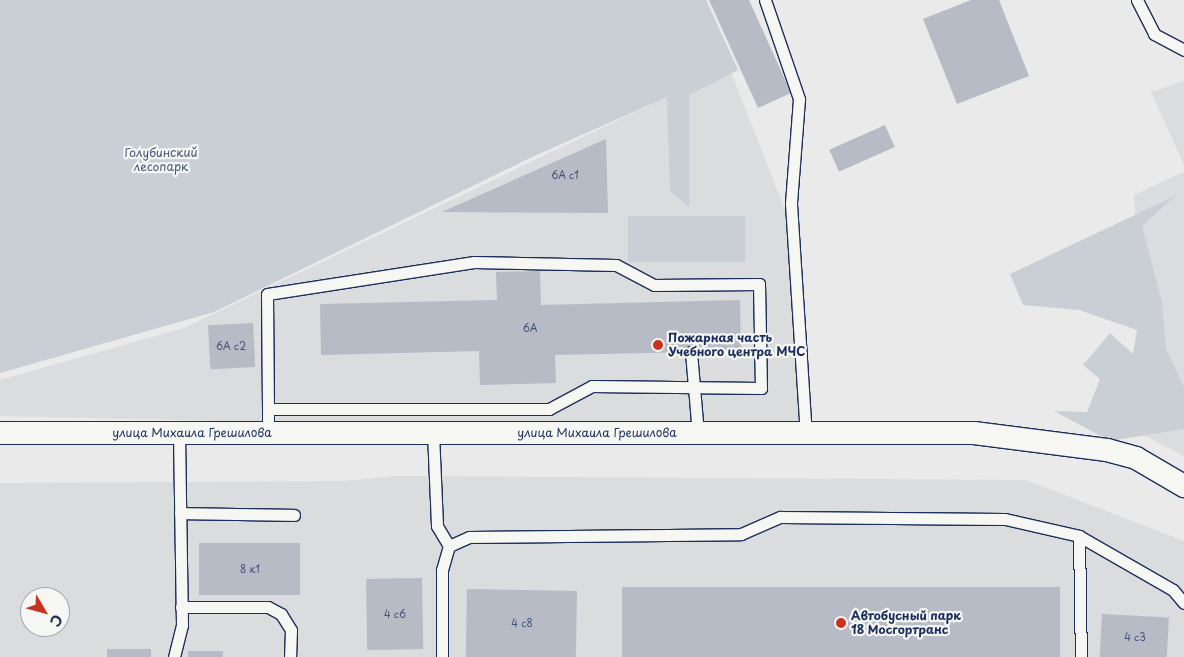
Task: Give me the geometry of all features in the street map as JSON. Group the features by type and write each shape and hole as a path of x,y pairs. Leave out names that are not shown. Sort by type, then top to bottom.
{"street":[{"name":"улица Михаила Грешилова","path":"0,432 974,433 1059,442 1136,458 1184,486"}],"lane":[{"path":"765,0 799,99 792,204 806,433"},
{"path":"1137,0 1154,34 1184,50"},
{"path":"268,409 549,409 592,386 761,388 758,284 654,285 616,265 474,262 267,294 268,409 269,433"},
{"path":"691,352 697,387 698,433"},
{"path":"174,657 181,607 179,432"},
{"path":"433,433 437,526 449,546 442,570 442,657"},
{"path":"180,513 294,515"},
{"path":"449,546 468,537 741,534 780,517 1005,520 1079,536 1173,590 1184,603"},
{"path":"1079,536 1081,657"},
{"path":"181,607 268,607 281,614 291,630 290,657"}],"shaded area":[{"path":"729,67 787,215 801,421 268,422 0,416 0,380 184,328"},
{"path":"1184,81 1184,165 1151,92"},
{"path":"1184,172 1184,456 1146,436 1134,195"},
{"name":"Автобусный парк 18 Мосгортранс","path":"397,476 1026,480 1184,541 1184,657 0,657 0,483 343,481"}],"green space":[{"name":"Голубинский лесопарк","path":"0,0 706,0 738,70 689,95 689,207 670,191 667,97 530,158 214,312 0,373"},
{"path":"1175,196 1142,226 1162,303 1166,349 1184,387 1184,429 1110,441 1054,411 1087,412 1100,379 1083,365 1110,333 1133,354 1137,330 1079,310 1023,305 1010,274"},
{"path":"628,216 745,216 745,262 628,262"}],"building":[{"path":"709,0 749,0 791,93 758,108"},
{"path":"971,0 999,0 1029,76 957,104 923,19"},
{"path":"885,125 895,147 839,172 829,150"},
{"path":"606,139 608,213 442,212"},
{"path":"540,271 541,305 740,300 741,351 555,355 556,383 480,385 479,351 321,355 320,304 497,300 496,272"},
{"path":"253,323 255,367 210,369 208,325"},
{"path":"199,543 300,543 300,595 199,595"},
{"path":"422,578 423,649 367,650 366,579"},
{"name":"Автобусный парк 18 Мосгортранс","path":"622,587 1060,587 1060,657 622,657"},
{"path":"467,589 577,591 576,657 466,657"},
{"path":"1102,614 1169,618 1167,657 1100,657"},
{"path":"107,649 151,649 151,657 107,657"},
{"path":"188,651 223,651 223,657 188,657"}],"place":[{"name":"Пожарная часть Учебного центра МЧС","path":"658,345"},
{"name":"Автобусный парк 18 Мосгортранс","path":"841,623"}]}
